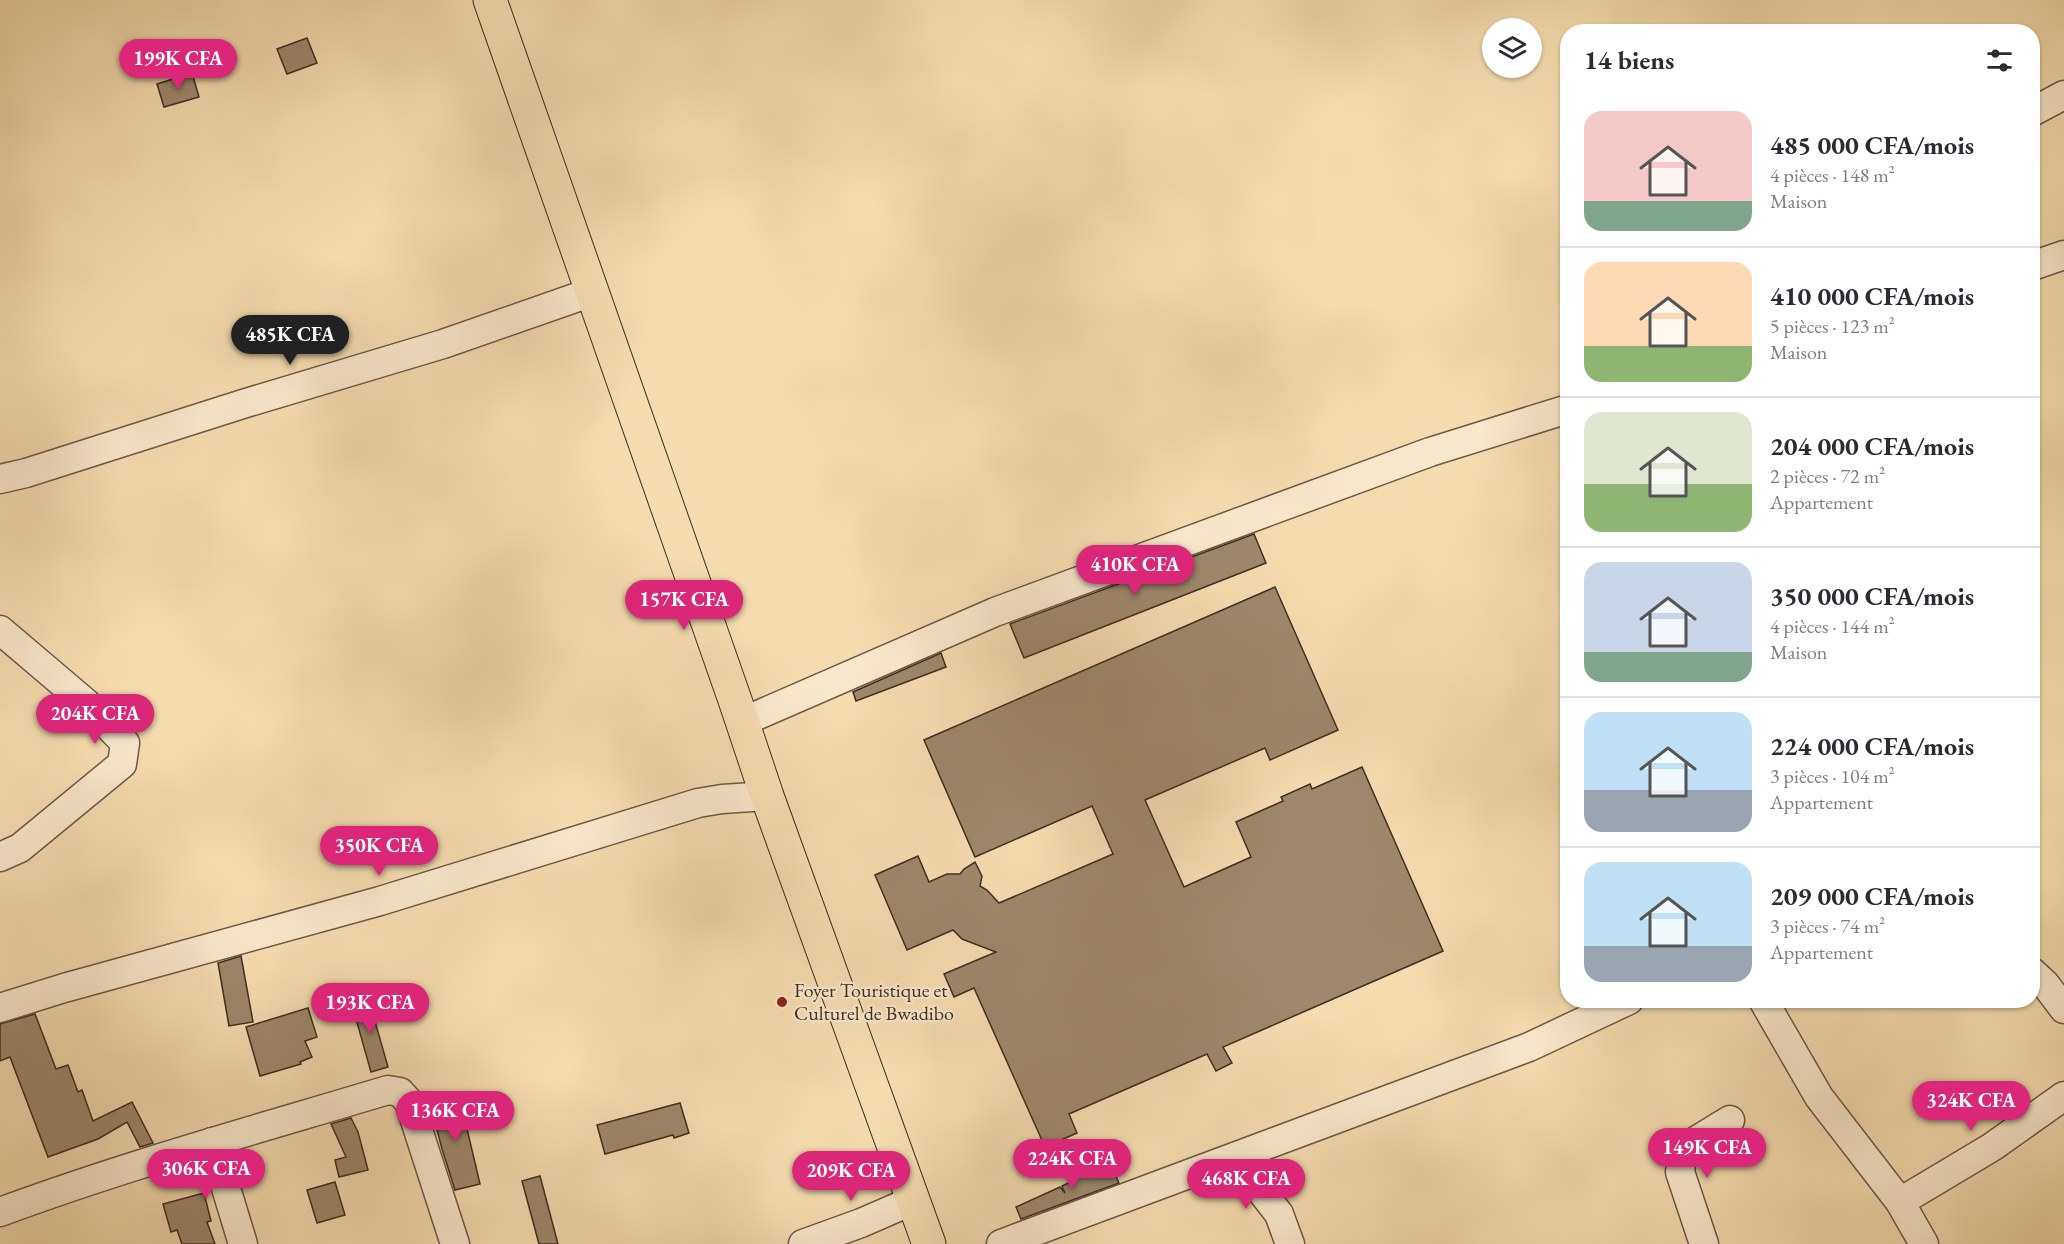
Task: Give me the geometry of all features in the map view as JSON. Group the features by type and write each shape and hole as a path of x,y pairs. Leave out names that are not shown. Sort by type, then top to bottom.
{"main road":[{"path":"490,0 767,796 929,1244"}],"street":[{"path":"2040,108 2064,95"},
{"path":"2040,263 2064,255"},
{"path":"0,479 26,473 246,403 443,344 592,292"},
{"path":"742,722 995,612 1430,452 1560,412"},
{"path":"0,630 86,703 125,743 122,764 20,848 0,857"},
{"path":"0,1008 87,981 380,901 698,803 767,796"},
{"path":"2040,979 2064,1009"},
{"path":"1001,1244 1529,1047 1612,1008"},
{"path":"1767,1008 1819,1097 1900,1202 1924,1244"},
{"path":"0,1212 45,1195 388,1090 400,1092 409,1102 455,1244"},
{"path":"1900,1202 1992,1147 2064,1096"},
{"path":"1704,1244 1680,1172 1682,1155 1695,1142 1730,1120"},
{"path":"212,1143 243,1244"},
{"path":"1235,1157 1279,1214 1290,1244"},
{"path":"803,1244 861,1223 914,1200"}],"building":[{"path":"307,38 317,63 287,74 277,49"},
{"path":"192,73 199,97 164,107 157,84"},
{"path":"1254,534 1266,563 1024,658 1010,624"},
{"path":"1275,587 1338,730 1270,760 1265,748 1145,800 1184,887 1251,857 1236,822 1283,801 1281,797 1310,784 1312,789 1362,767 1443,951 1223,1047 1232,1063 1216,1071 1207,1054 1069,1114 1077,1133 1045,1147 974,988 954,997 944,974 996,952 962,939 953,930 907,950 875,875 918,856 929,882 947,874 960,874 975,862 982,876 980,886 999,903 1113,854 1092,806 975,857 924,740"},
{"path":"941,653 946,667 856,701 853,692"},
{"path":"241,956 253,1022 229,1026 218,963"},
{"path":"368,997 388,1067 371,1072 351,1001"},
{"path":"308,1008 317,1037 305,1041 312,1057 300,1062 301,1064 260,1076 246,1027"},
{"path":"35,1014 56,1069 68,1065 78,1092 82,1090 93,1121 132,1102 153,1143 140,1147 127,1122 98,1139 48,1157 10,1057 0,1061 0,1024"},
{"path":"459,1095 480,1184 455,1190 430,1102"},
{"path":"680,1103 689,1133 674,1138 673,1135 605,1154 597,1125"},
{"path":"351,1118 358,1132 368,1170 339,1177 335,1160 346,1157 331,1124"},
{"path":"1109,1161 1119,1183 1021,1219 1016,1207 1060,1187 1065,1193 1062,1186 1073,1181 1071,1176"},
{"path":"540,1176 558,1244 539,1244 522,1181"},
{"path":"335,1182 345,1215 317,1223 307,1190"},
{"path":"204,1193 211,1221 207,1222 215,1244 182,1244 177,1230 171,1232 163,1204"}],"place":[{"name":"Foyer Touristique et Culturel de Bwadibo","path":"782,1002"}]}
